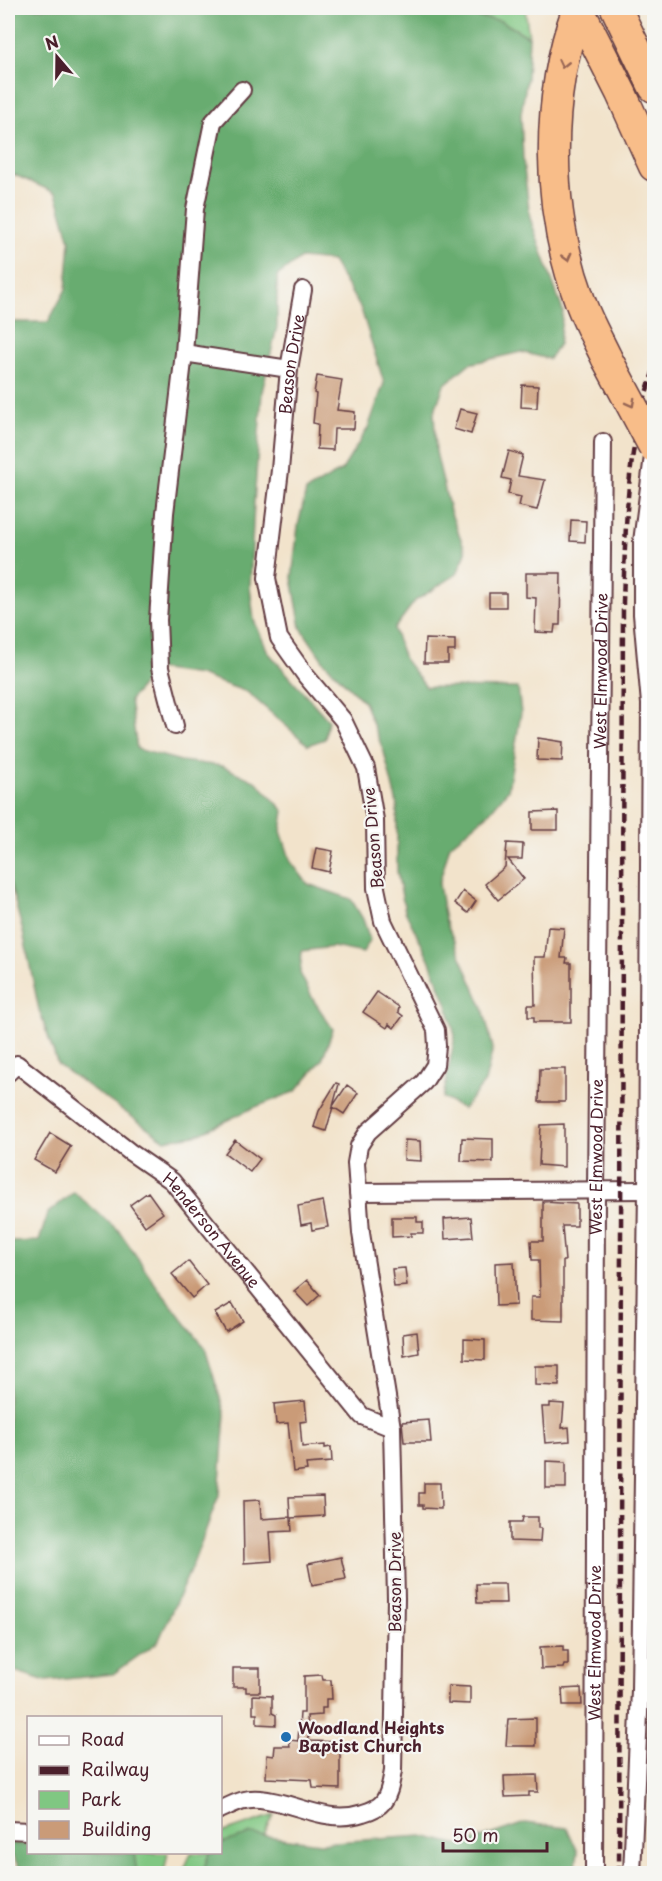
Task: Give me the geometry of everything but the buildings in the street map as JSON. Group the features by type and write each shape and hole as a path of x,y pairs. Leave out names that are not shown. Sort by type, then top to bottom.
{"highway":[{"path":"578,8 621,93 654,166"},
{"path":"578,8 559,82 554,147 558,211 565,250 580,301 607,359 654,448"},
{"path":"616,8 654,87"}],"street":[{"path":"175,726 160,668 158,620 165,513 184,352 195,208 213,122 242,90"},
{"name":"Beason Drive","path":"222,1809 242,1800 258,1798 326,1816 350,1817 372,1810 383,1802 393,1771 396,1598 392,1428 361,1233 356,1163 359,1146 368,1132 424,1082 435,1065 437,1046 436,1030 383,921 375,888 375,820 366,768 343,720 279,639 267,578 289,369 303,290"},
{"path":"184,352 289,369"},
{"name":"West Elmwood Drive","path":"594,1874 596,1190 603,442"},
{"path":"632,1874 640,1690 652,707 642,614 642,542 654,448"},
{"name":"Henderson Avenue","path":"8,1073 17,1064 172,1181 362,1416 392,1428"},
{"path":"358,1192 647,1190"},
{"path":"8,1830 27,1832"}],"green space":[{"path":"8,8 422,8 501,21 529,37 527,78 521,114 523,160 530,218 563,311 559,344 549,359 521,352 469,364 444,385 434,413 436,452 450,511 466,552 457,574 415,601 394,629 404,659 426,687 518,688 521,713 508,790 488,814 450,845 439,884 445,920 483,1008 493,1048 485,1082 463,1109 443,1098 455,1036 447,1005 429,959 405,911 397,872 397,804 384,752 364,702 324,662 301,628 292,578 298,526 306,491 342,470 368,428 384,383 361,309 332,261 301,258 277,276 277,327 262,392 250,587 254,620 268,652 328,720 325,739 308,745 247,692 199,675 156,669 130,700 137,749 181,761 222,766 257,782 284,811 281,831 291,862 308,884 351,899 363,919 370,940 363,953 333,947 302,951 300,973 314,1001 333,1029 322,1060 296,1091 196,1135 165,1140 58,1065 39,1010 23,932 8,882 8,322 48,322 66,289 70,241 56,193 8,172"},
{"path":"422,8 525,8 529,37 501,21"},
{"path":"74,1192 120,1232 158,1288 205,1348 225,1414 219,1495 193,1564 158,1642 113,1674 46,1681 8,1669 8,1242 39,1241 48,1213"},
{"path":"274,1815 245,1873 182,1874 191,1854 222,1854 222,1833"},
{"path":"525,1823 567,1828 578,1852 575,1873 203,1873 209,1854 222,1854 222,1843 251,1834 320,1843 422,1836 460,1845"},
{"path":"8,1836 27,1837 27,1854 168,1854 164,1873 23,1873 8,1848"},
{"path":"8,1844 27,1846 27,1854 134,1854 137,1873 23,1873 8,1849"}],"railway":[{"path":"619,1874 623,602 629,484 638,426 654,370"}],"place":[{"name":"Woodland Heights Baptist Church","path":"286,1737"}]}
